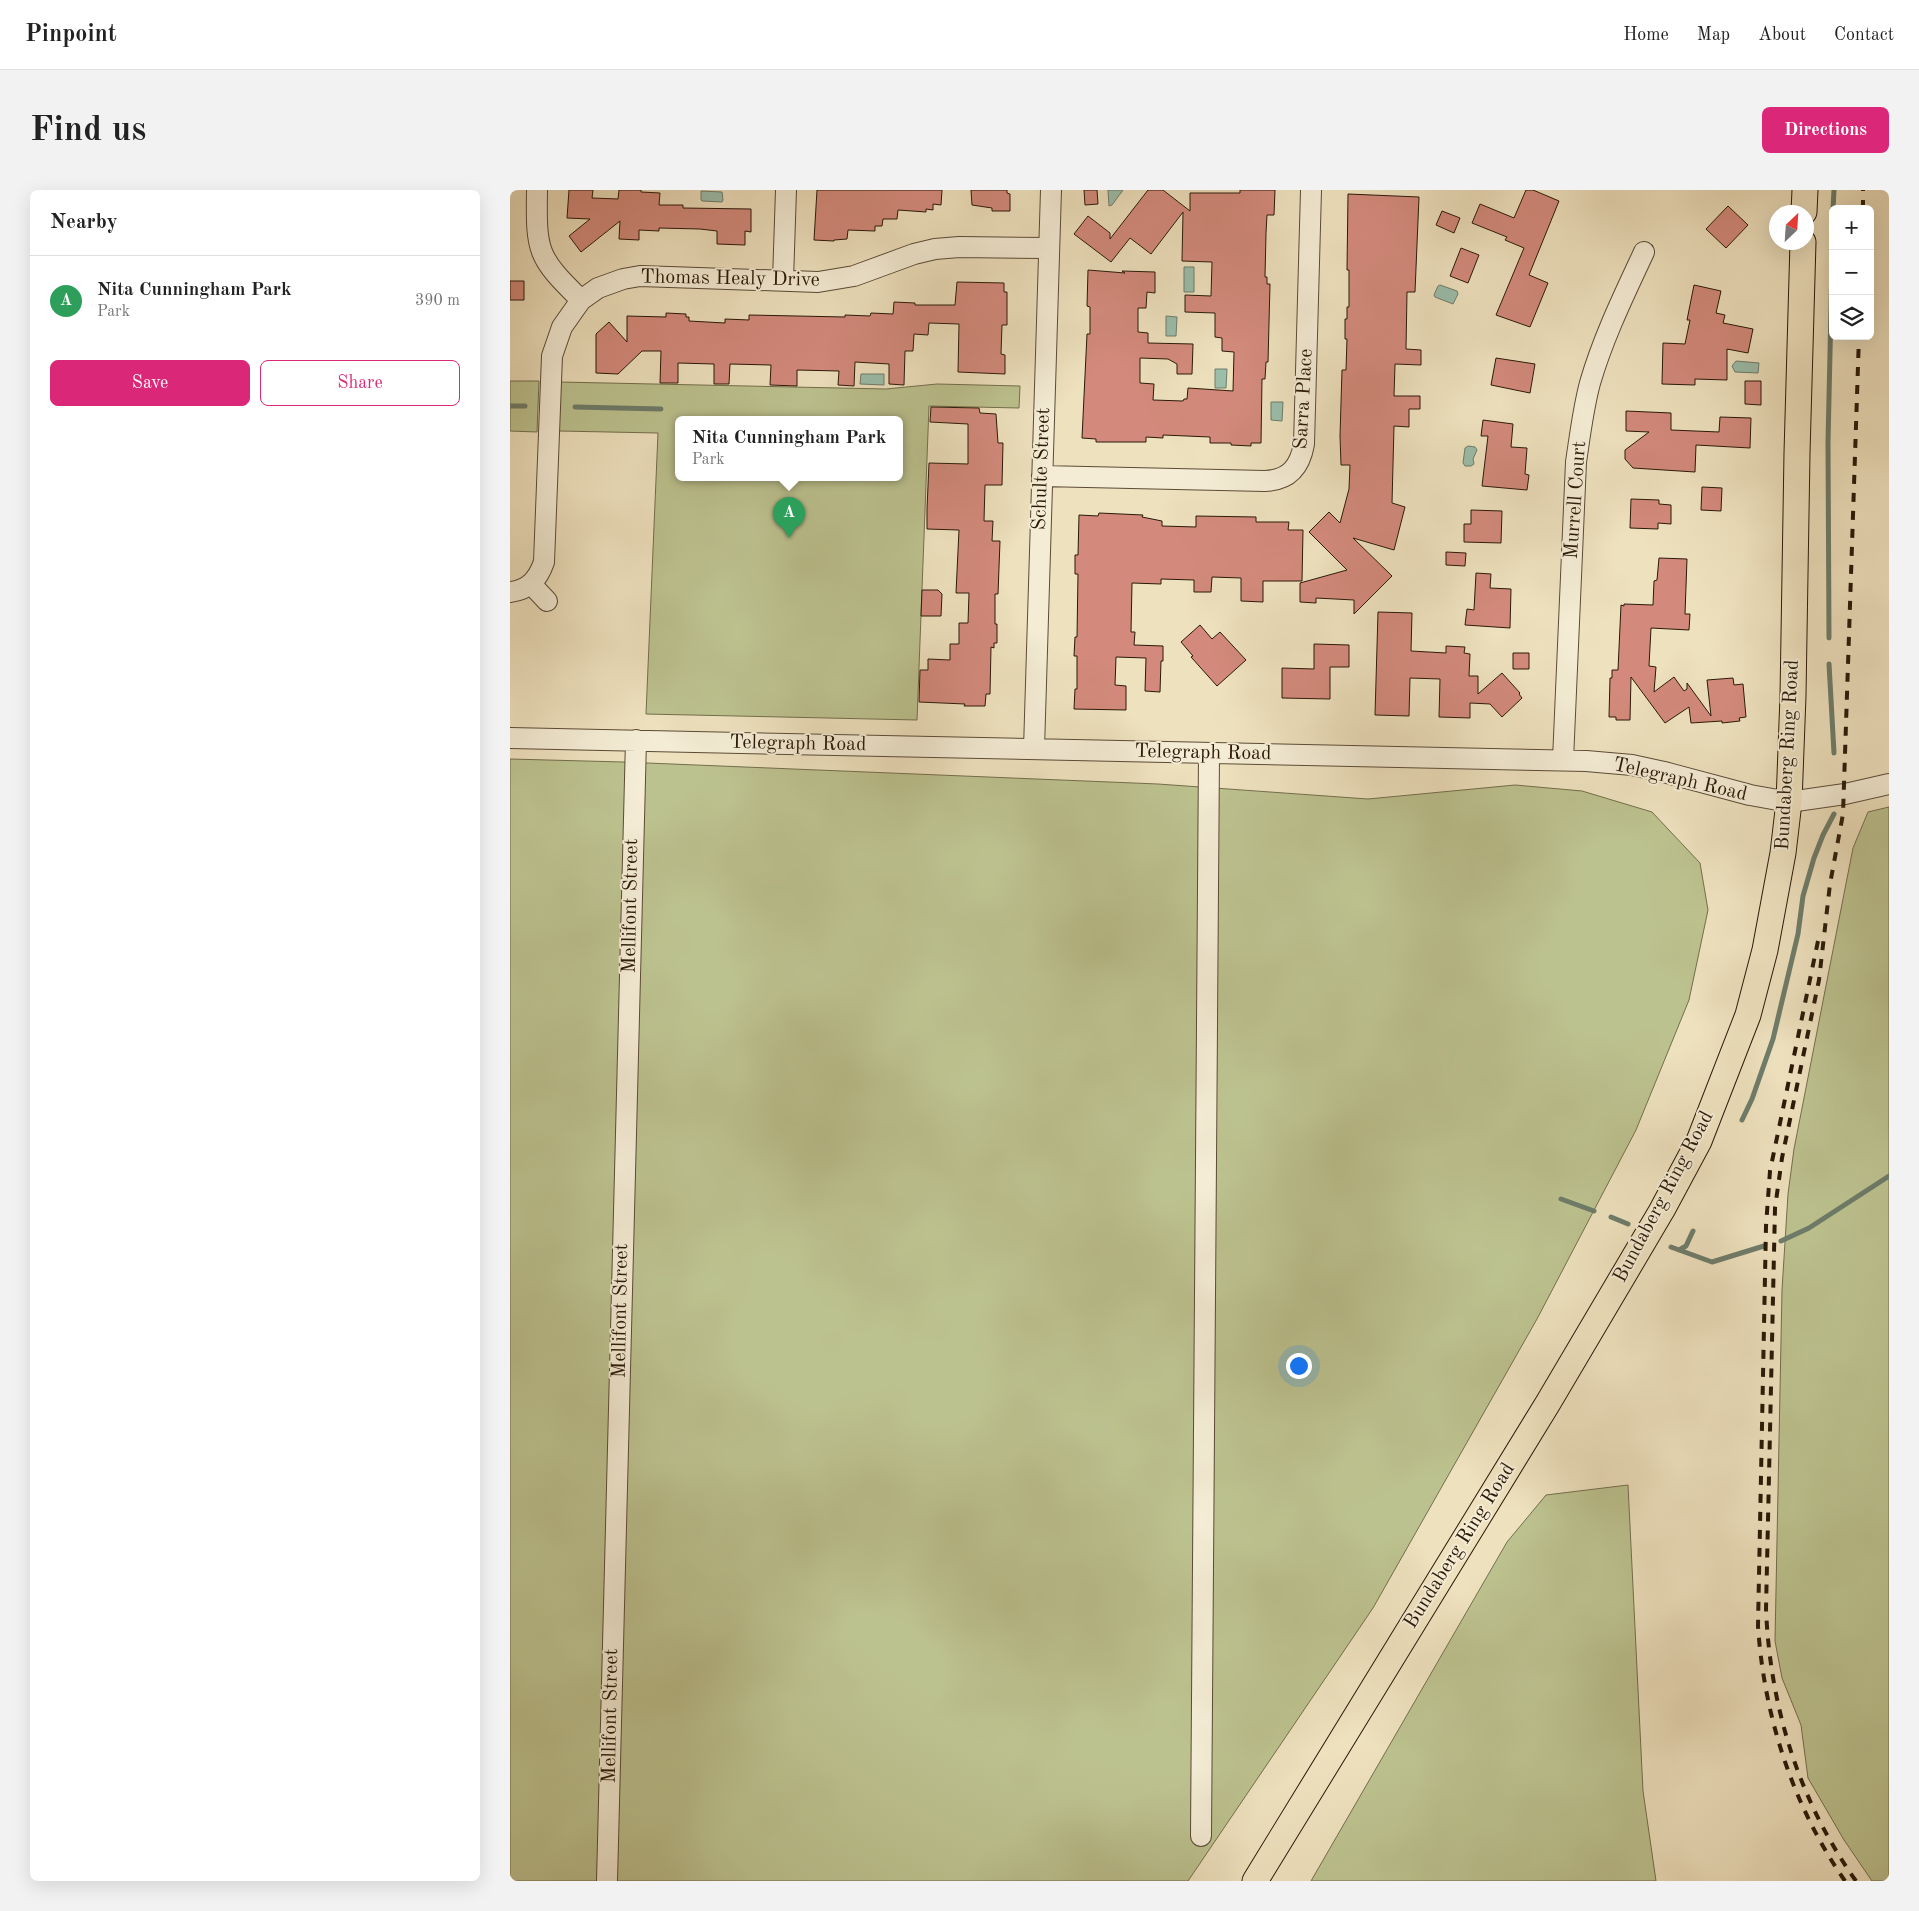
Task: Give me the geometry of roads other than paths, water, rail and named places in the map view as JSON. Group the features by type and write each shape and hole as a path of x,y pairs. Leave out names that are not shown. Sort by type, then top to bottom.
{"main road":[{"path":"1804,205 1805,190"},
{"name":"Bundaberg Ring Road","path":"1255,1881 1548,1403 1657,1218 1699,1141 1748,1016 1765,950 1783,853 1788,802 1793,696 1803,250"}],"street":[{"path":"537,190 536,226 540,251 556,275 581,300"},
{"path":"783,280 786,190"},
{"name":"Schulte Street","path":"1034,749 1051,190"},
{"name":"Sarra Place","path":"1042,476 1265,481 1296,474 1304,444 1311,190"},
{"name":"Thomas Healy Drive","path":"531,584 540,572 546,553 550,370 552,356 562,327 581,300 594,290 608,284 640,276 818,282 854,276 914,254 935,249 959,247 1048,248"},
{"name":"Murrell Court","path":"1563,760 1576,462 1582,420 1590,383 1602,350 1619,306 1644,252"},
{"path":"510,592 518,592 531,584 547,601"},
{"name":"Telegraph Road","path":"510,738 1563,760 1632,765 1768,799 1788,802 1845,794 1889,784"},
{"name":"Mellifont Street","path":"607,1881 636,740"},
{"path":"1200,1836 1209,753"}],"waterway":[{"path":"1833,205 1834,190"},
{"path":"1829,638 1828,442 1832,250"},
{"path":"510,406 525,406"},
{"path":"575,407 661,409"},
{"path":"1829,664 1834,753"},
{"path":"1742,1120 1752,1099 1773,1039 1798,934 1803,896 1814,858 1834,814"},
{"path":"1781,1241 1809,1228 1889,1176"},
{"path":"1561,1199 1594,1211"},
{"path":"1611,1217 1628,1224"},
{"path":"1679,1250 1686,1246 1693,1231"},
{"path":"1671,1247 1712,1262 1764,1246"}],"railway":[{"path":"1863,190 1863,205"},
{"path":"1856,1881 1818,1819 1791,1752 1774,1682 1766,1609 1775,1208 1782,1158 1819,980 1830,884 1843,814 1859,340"},
{"path":"1818,941 1770,1171 1766,1226 1758,1626 1767,1694 1784,1760 1810,1822 1845,1881"}],"place":[{"name":"Nita Cunningham Park","path":"789,538"}]}
